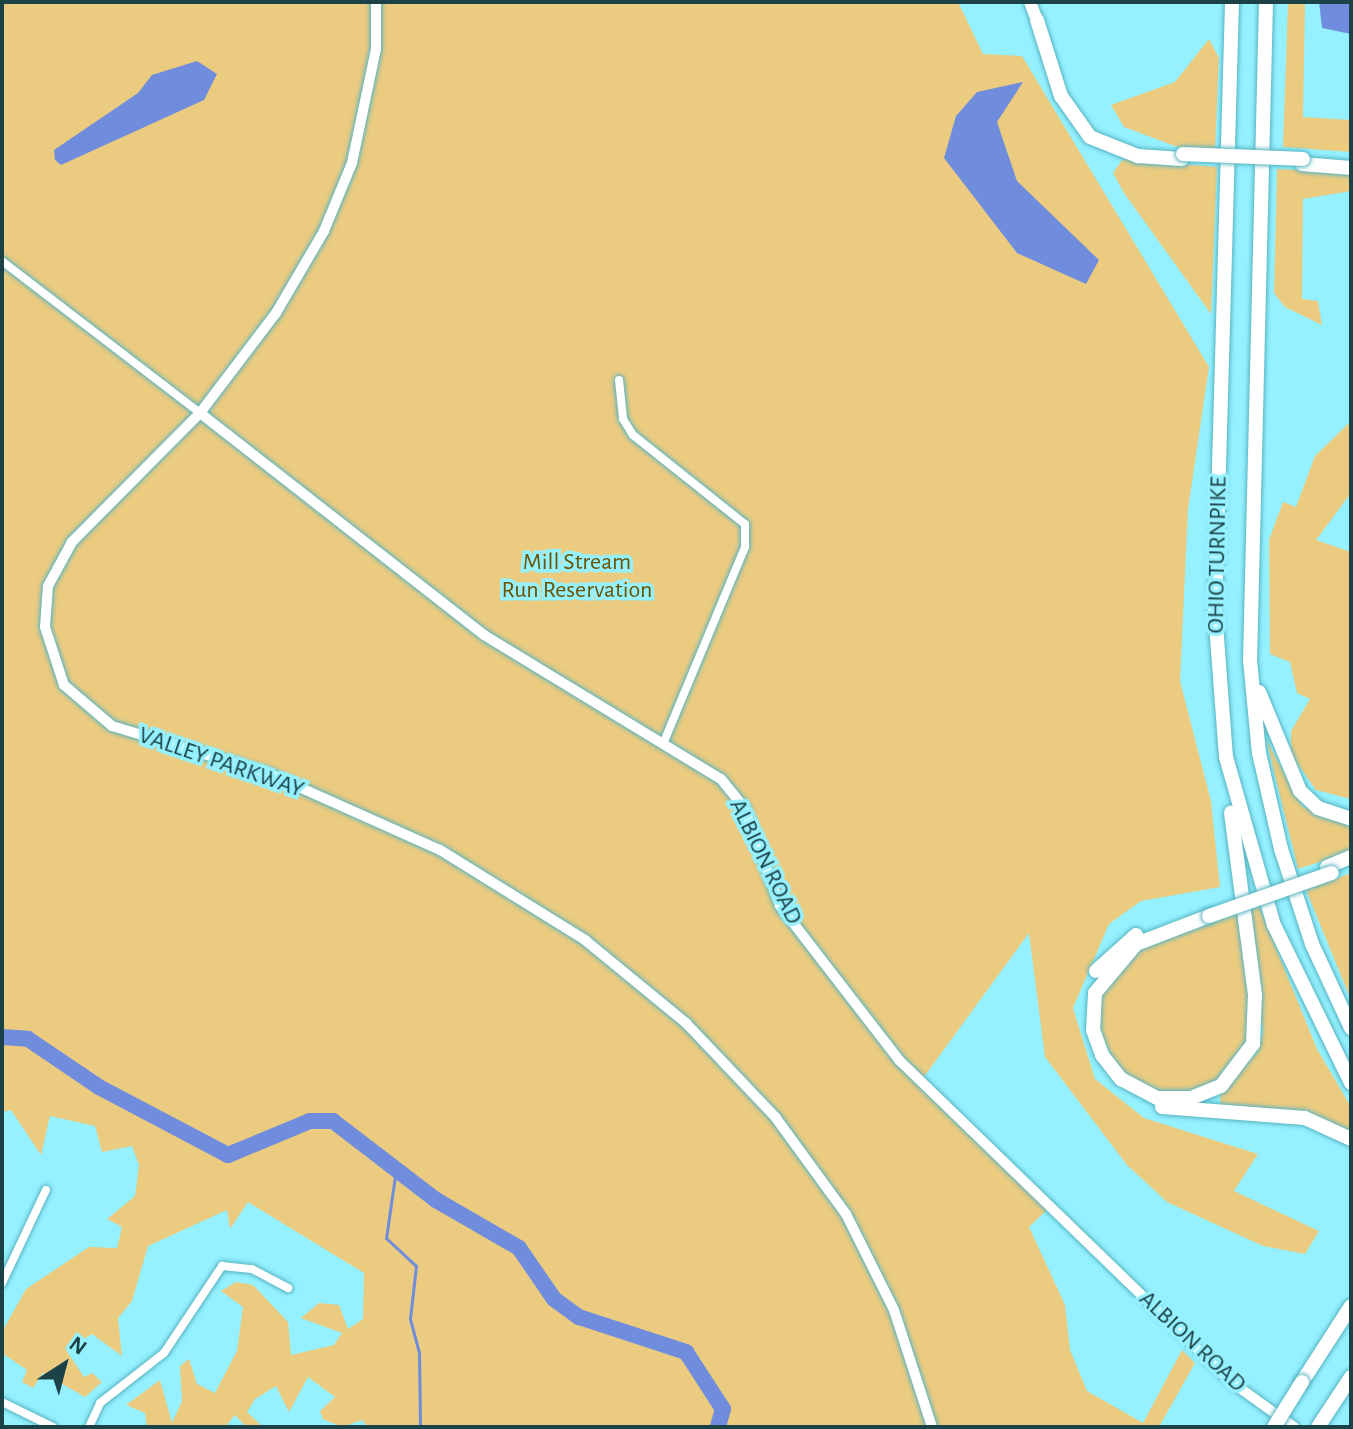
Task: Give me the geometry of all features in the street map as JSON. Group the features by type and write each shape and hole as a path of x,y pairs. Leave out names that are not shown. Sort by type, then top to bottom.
{"highway":[{"name":"OHIO TURNPIKE","path":"1232,2 1215,611 1226,757 1274,925 1351,1083"},
{"name":"OHIO TURNPIKE","path":"1266,2 1250,660 1259,753 1281,849 1312,944 1351,1028"},
{"path":"1037,20 1061,96 1090,137 1138,156 1351,161"},
{"path":"1302,162 1351,168"},
{"path":"1250,660 1272,733 1300,791 1318,808 1351,819"},
{"path":"1208,912 1136,944 1095,993 1093,1030 1102,1055 1121,1079 1157,1098 1205,1094 1231,1077 1253,1044 1255,995 1226,757"},
{"path":"1330,870 1351,857"},
{"path":"1351,865 1126,939 1095,973 1084,1026 1102,1071 1146,1103 1305,1118 1351,1139"},
{"path":"1274,1427 1351,1306"},
{"path":"1318,1427 1351,1377"}],"main road":[{"path":"1030,2 1037,20"}],"street":[{"name":"VALLEY PARKWAY","path":"376,2 376,49 352,163 324,231 276,313 200,413 72,542 48,586 45,627 64,685 112,726 270,774 440,850 585,940 686,1023 776,1118 846,1214 894,1310 932,1427"},
{"path":"2,261 200,413"},
{"path":"619,380 623,419 633,435 745,524 745,547 663,744"},
{"name":"ALBION ROAD","path":"200,413 484,635 721,779 744,807 780,906 900,1061 1230,1381 1294,1427"},
{"path":"2,1283 46,1190"},
{"path":"89,1427 100,1403 164,1353 222,1266 252,1269 288,1288"},
{"path":"2,1402 53,1427"}],"green space":[{"name":"Mill Stream Run Reservation","path":"2,2 958,2 983,54 1022,56 1209,367 1188,509 1180,681 1211,801 1220,887 1141,901 1109,924 1073,1008 1095,1079 1144,1118 1258,1154 1234,1191 1319,1231 1305,1254 1263,1246 1167,1202 1127,1165 1045,1057 1029,933 921,1081 1051,1206 1029,1227 1065,1305 1070,1350 1087,1391 1143,1423 1182,1350 1195,1363 1159,1427 368,1427 362,1420 342,1427 323,1419 320,1411 335,1397 308,1377 289,1412 276,1386 255,1399 247,1412 263,1427 246,1427 235,1415 225,1427 147,1427 145,1413 126,1405 160,1380 172,1423 182,1401 180,1366 189,1359 197,1384 215,1393 237,1351 243,1307 221,1291 236,1282 253,1285 288,1322 291,1355 334,1345 342,1333 301,1318 319,1303 339,1305 348,1329 363,1319 364,1273 248,1202 230,1229 227,1210 148,1246 132,1301 118,1318 122,1356 92,1334 66,1350 84,1377 92,1373 102,1382 85,1397 43,1373 33,1388 22,1382 27,1370 2,1353 2,1332 26,1289 89,1247 117,1248 122,1227 107,1219 135,1196 139,1165 132,1146 102,1152 95,1126 50,1116 41,1155 11,1110 2,1112"},
{"path":"1288,2 1305,2 1303,117 1351,120 1351,152 1283,147"},
{"path":"1209,39 1219,58 1215,151 1183,149 1124,127 1111,105 1175,82"},
{"path":"1123,159 1217,167 1211,314 1124,193 1113,173"},
{"path":"1277,169 1351,172 1351,191 1303,199 1302,299 1318,301 1322,325 1285,307 1274,293"},
{"path":"1351,421 1351,493 1316,540 1351,552 1351,799 1316,790 1291,755 1291,731 1310,699 1297,693 1290,662 1270,654 1269,540 1283,502 1296,507 1315,456"},
{"path":"1266,739 1302,806 1351,827 1351,852 1298,869"},
{"path":"1351,873 1351,1000 1306,890"},
{"path":"1259,906 1317,1049 1351,1107 1351,1134 1221,1106 1220,1095 1258,1051 1263,1032 1249,910"},
{"path":"1237,914 1251,995 1249,1040 1221,1081 1200,1092 1155,1092 1119,1070 1098,1028 1103,987 1134,951"}],"water":[{"path":"1319,2 1351,2 1351,34 1322,28"},
{"path":"197,61 217,74 204,100 61,165 55,160 54,150 138,93 152,75"},
{"path":"1023,82 997,122 1017,181 1099,260 1086,284 1017,253 944,158 956,116 977,92"}],"waterway":[{"path":"2,1037 28,1039 99,1087 228,1155 310,1121 333,1121 436,1200 519,1248 554,1299 579,1317 686,1352 723,1409 718,1427"},
{"path":"396,1169 386,1238 416,1266 410,1319 419,1352 420,1427"}]}
